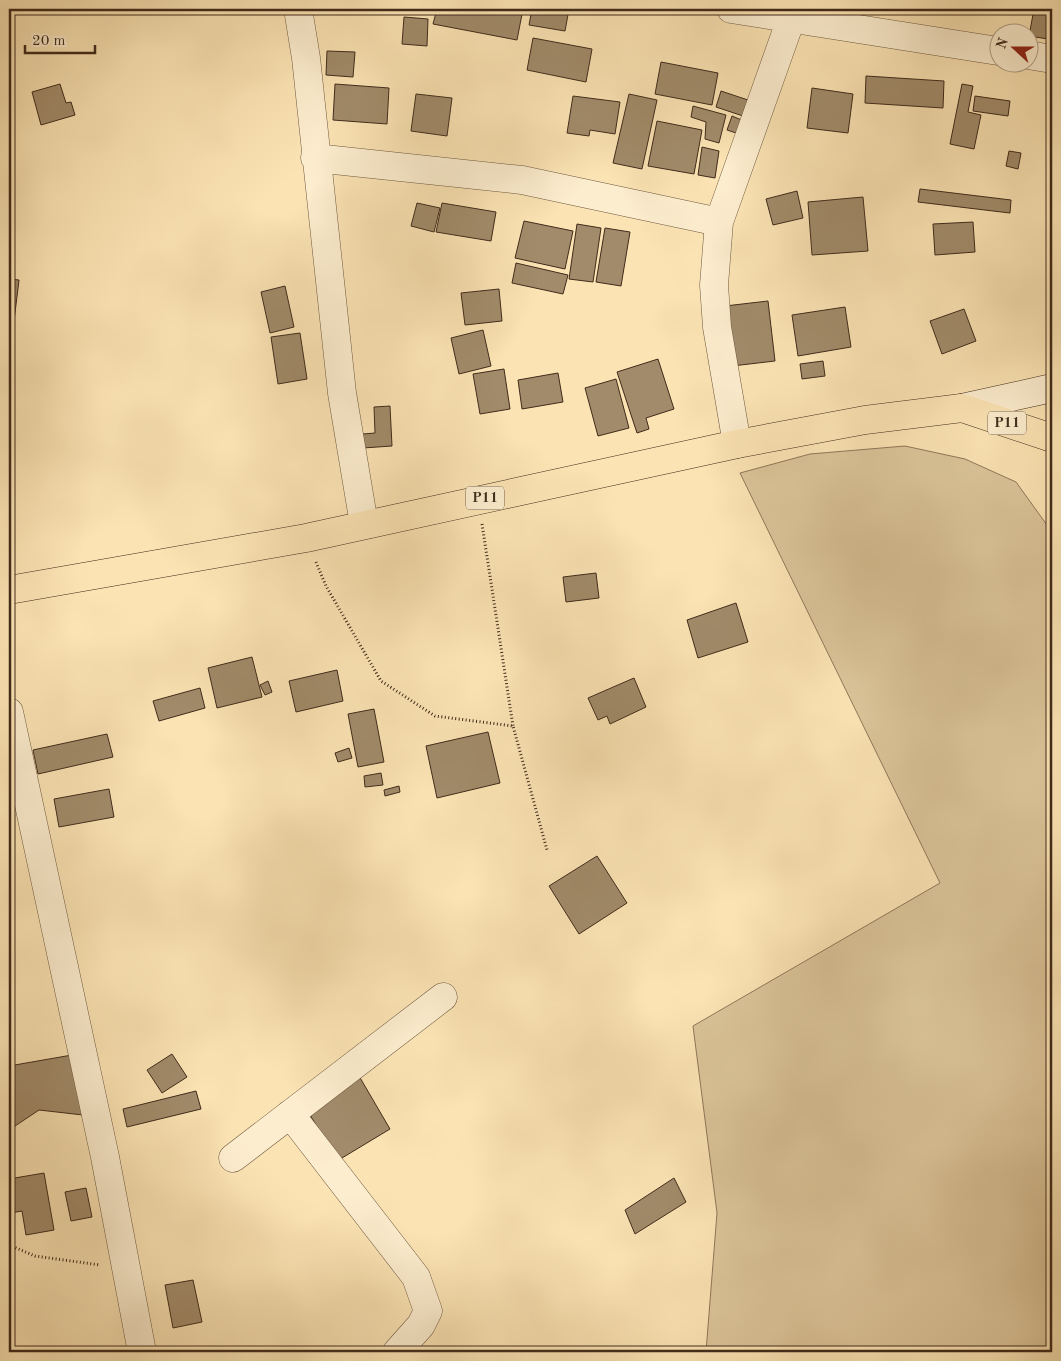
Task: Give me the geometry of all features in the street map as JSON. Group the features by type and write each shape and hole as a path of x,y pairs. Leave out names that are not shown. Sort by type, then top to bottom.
{"main road":[{"name":"P11","path":"9,590 306,538 737,444 865,420 962,408 1052,438"}],"street":[{"path":"298,9 306,58 315,158 342,393 364,524"},
{"path":"731,9 792,14 988,49"},
{"path":"737,444 716,327 714,285 719,222 792,14"},
{"path":"1038,57 1052,59"},
{"path":"315,158 522,180 719,222"},
{"path":"962,408 1052,388"},
{"path":"9,712 105,1157 142,1352"},
{"path":"233,1158 444,997"},
{"path":"290,1114 416,1277 428,1311 421,1325 397,1352"}],"path":[{"path":"479,500 513,726 547,850"},
{"path":"306,538 326,586 381,680 436,716 513,726"},
{"path":"9,1245 35,1256 125,1269"}],"shaded area":[{"path":"905,446 965,459 1016,482 1052,532 1052,1352 706,1352 717,1213 693,1026 940,883 740,473 810,454"}],"building":[{"path":"347,9 399,9 399,12 348,13"},
{"path":"437,9 523,9 517,40 433,24"},
{"path":"532,9 569,9 565,31 529,25"},
{"path":"1034,9 1052,9 1048,39 1038,37 1038,22 1032,22"},
{"path":"404,17 428,19 427,46 402,44"},
{"path":"533,38 592,49 586,82 527,70"},
{"path":"327,51 355,52 353,77 326,75"},
{"path":"661,62 718,73 712,105 655,94"},
{"path":"866,76 944,81 943,108 865,103"},
{"path":"60,84 66,103 71,102 75,115 41,125 32,92"},
{"path":"335,84 389,88 387,124 333,120"},
{"path":"962,84 973,86 968,112 981,115 974,149 950,144"},
{"path":"812,88 853,94 848,133 807,128"},
{"path":"721,91 748,100 743,116 716,107"},
{"path":"416,94 452,98 447,136 411,131"},
{"path":"629,94 657,100 642,169 613,163"},
{"path":"573,96 620,102 615,134 590,130 589,136 567,133"},
{"path":"975,96 1010,101 1008,116 973,111"},
{"path":"693,106 726,115 719,143 705,139 706,122 691,117"},
{"path":"732,116 744,121 739,134 727,130"},
{"path":"657,121 702,130 694,174 648,166"},
{"path":"702,147 719,151 715,178 698,175"},
{"path":"1009,151 1021,153 1018,169 1006,166"},
{"path":"920,189 1011,200 1010,213 918,202"},
{"path":"797,191 803,218 773,225 766,199"},
{"path":"863,197 868,251 812,255 808,202"},
{"path":"417,203 440,208 434,232 411,226"},
{"path":"442,203 496,212 491,241 436,232"},
{"path":"524,221 573,231 565,269 515,258"},
{"path":"973,222 975,252 935,255 933,224"},
{"path":"577,224 601,228 593,282 569,279"},
{"path":"605,228 630,232 621,286 596,282"},
{"path":"516,263 568,275 563,294 512,283"},
{"path":"9,279 19,280 14,321 9,320"},
{"path":"285,286 294,327 270,333 261,292"},
{"path":"499,289 502,321 465,325 461,293"},
{"path":"768,301 775,361 732,366 725,306"},
{"path":"845,307 851,347 798,356 792,315"},
{"path":"964,309 976,341 942,354 930,321"},
{"path":"483,330 491,366 459,374 451,338"},
{"path":"300,333 307,379 278,384 271,337"},
{"path":"658,359 674,409 646,418 649,429 637,433 617,372"},
{"path":"823,361 825,376 802,379 800,364"},
{"path":"504,369 510,409 480,414 473,374"},
{"path":"558,373 563,402 522,409 518,380"},
{"path":"616,379 629,428 598,436 585,388"},
{"path":"390,406 392,446 363,448 363,434 375,433 374,407"},
{"path":"596,573 599,598 566,602 563,577"},
{"path":"736,603 748,642 698,658 687,620"},
{"path":"252,657 262,697 217,708 208,668"},
{"path":"337,670 343,701 296,712 289,681"},
{"path":"634,678 646,707 610,724 607,716 598,720 588,698"},
{"path":"268,681 272,692 265,695 260,685"},
{"path":"200,688 205,708 159,721 153,701"},
{"path":"374,709 384,762 358,767 348,714"},
{"path":"488,732 500,783 437,798 426,746"},
{"path":"107,734 113,757 38,774 33,750"},
{"path":"349,748 352,758 338,762 335,753"},
{"path":"381,773 383,785 365,787 364,776"},
{"path":"399,786 400,792 385,796 384,790"},
{"path":"109,789 114,817 59,827 54,799"},
{"path":"597,856 627,903 579,934 549,886"},
{"path":"172,1054 187,1077 162,1093 147,1070"},
{"path":"72,1055 83,1115 39,1110 9,1130 9,1066"},
{"path":"359,1076 390,1129 337,1161 306,1108"},
{"path":"196,1091 201,1109 127,1127 123,1109"},
{"path":"44,1173 54,1230 26,1235 22,1211 10,1213 9,1179"},
{"path":"674,1178 686,1202 635,1234 625,1210"},
{"path":"86,1188 92,1217 71,1221 65,1192"},
{"path":"193,1280 202,1322 173,1328 165,1285"}]}
